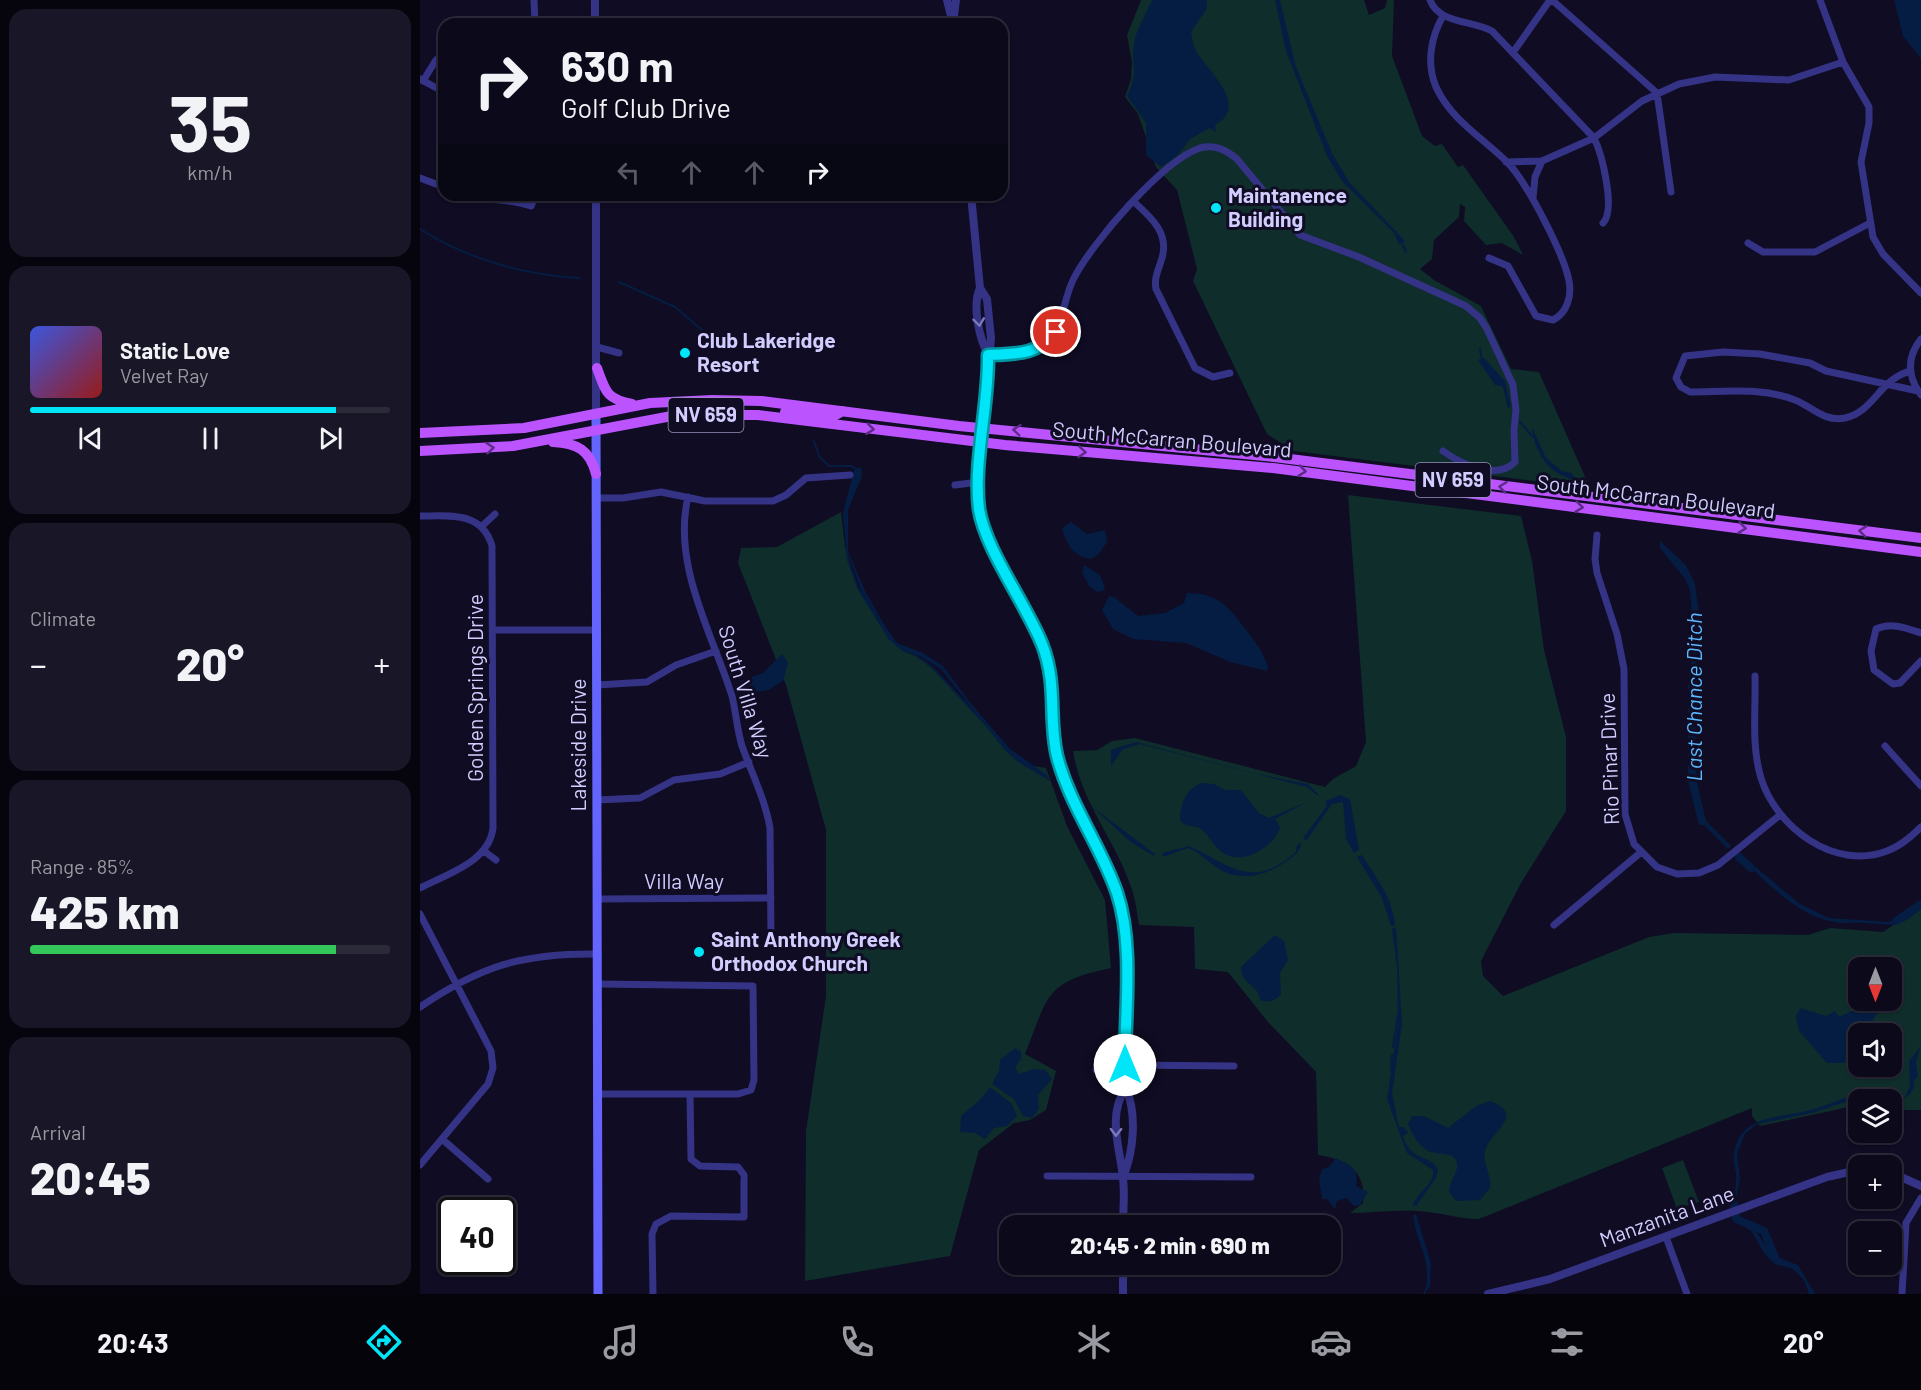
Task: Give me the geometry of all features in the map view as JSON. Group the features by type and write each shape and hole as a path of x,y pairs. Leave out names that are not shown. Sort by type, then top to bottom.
{"main road":[{"path":"597,368 605,391 612,399 639,405"},
{"name":"South McCarran Boulevard","path":"420,433 498,431 639,405 712,400 783,403 984,428 1274,457 1921,538"},
{"path":"758,416 781,412 834,416 844,410"},
{"name":"Lakeside Drive","path":"596,414 598,1294"},
{"name":"South McCarran Boulevard","path":"420,451 484,449 677,415 758,416 982,442 1273,468 1921,552"},
{"path":"538,441 579,447 590,456 596,474"}],"street":[{"path":"534,0 535,18"},
{"path":"595,0 595,18"},
{"path":"946,0 951,18"},
{"path":"954,18 956,0"},
{"path":"1430,0 1433,8 1443,16 1482,26 1514,51 1594,138 1598,147 1609,201 1607,219 1603,223"},
{"path":"1514,51 1551,0 1657,93 1671,192"},
{"path":"1820,0 1843,62 1869,107 1869,123 1861,162 1873,237 1883,254 1921,293"},
{"path":"1443,16 1437,27 1431,50 1431,71 1435,85 1463,124 1506,162 1524,183 1562,260 1569,281 1568,306 1553,320 1536,316 1508,267 1490,258"},
{"path":"436,60 421,80 438,89"},
{"path":"1506,162 1542,161 1594,138 1628,111 1657,93 1679,84 1715,77 1790,80 1843,62"},
{"path":"988,355 1028,352 1047,343 1062,319 1074,278 1133,201 1174,164 1199,148 1226,150 1300,235 1382,268 1473,311 1486,329 1513,385 1516,410 1515,462 1510,467 1495,471 1470,466 1443,451"},
{"path":"1533,201 1535,177 1542,161"},
{"path":"420,178 438,185"},
{"path":"492,201 520,202 531,206 533,201"},
{"name":"Lakeside Drive","path":"596,201 596,414"},
{"path":"972,201 980,288 987,299 991,338 979,482 979,510 1042,644 1053,684 1054,736 1058,758 1072,801 1106,867 1120,905 1125,941 1126,1088 1130,1100 1132,1133 1128,1165 1123,1177"},
{"path":"1133,201 1159,225 1165,249 1155,281 1156,289 1195,368 1213,377 1230,373"},
{"path":"1748,243 1762,252 1815,252 1834,245 1847,234 1870,223"},
{"path":"1919,393 1911,371 1911,355 1921,339"},
{"path":"597,347 619,353"},
{"path":"1911,371 1898,375 1887,384 1859,413 1835,419 1816,414 1803,404 1788,398 1751,392 1690,392 1681,387 1676,378 1685,356 1735,352 1810,363 1826,371 1887,384 1919,393"},
{"path":"596,498 623,498 661,492 705,501 773,501 786,495 799,482 813,476 850,476"},
{"path":"955,485 979,482"},
{"name":"South Villa Way","path":"688,497 684,512 686,559 749,762 763,795 770,828 771,939"},
{"path":"420,516 460,516 482,526 495,514"},
{"name":"Golden Springs Drive","path":"482,526 492,546 493,630 493,828 484,852"},
{"name":"Rio Pinar Drive","path":"1597,534 1597,573 1617,634 1624,669 1626,825 1640,853 1657,867 1667,871 1699,873 1718,866 1780,815"},
{"path":"1921,633 1895,625 1884,625 1876,629 1870,651 1874,670 1893,684 1900,683 1921,661"},
{"path":"493,630 597,630"},
{"path":"597,685 647,682 676,665 716,651"},
{"path":"1755,676 1758,762 1765,790 1780,815 1814,842 1854,855 1889,851 1907,840 1921,827"},
{"path":"1885,746 1921,786"},
{"path":"597,800 640,798 674,780 720,774 749,762"},
{"path":"420,888 484,852 496,860"},
{"path":"1554,925 1640,853"},
{"name":"Villa Way","path":"598,899 771,898"},
{"path":"420,914 491,1051 493,1068 488,1084 420,1165"},
{"path":"420,1007 456,984 483,971 521,958 560,953 598,954"},
{"path":"598,984 753,986 754,1080 751,1090 738,1094 598,1094"},
{"path":"1096,1070 1125,1065 1234,1066"},
{"path":"1123,1215 1123,1177 1115,1130 1120,1098 1126,1088"},
{"path":"653,1294 652,1234 656,1224 671,1216 744,1216 744,1175 738,1167 700,1166 691,1158 690,1095"},
{"path":"442,1139 488,1179"},
{"name":"Manzanita Lane","path":"1488,1294 1550,1279 1740,1208 1827,1177 1848,1172"},
{"path":"1047,1176 1251,1178"},
{"path":"1902,1177 1921,1186"},
{"path":"1902,1294 1906,1223 1921,1198"},
{"path":"1666,1237 1687,1294"},
{"path":"1123,1275 1123,1294"}],"green space":[{"path":"1141,0 1364,0 1369,15 1385,8 1387,0 1394,0 1392,56 1422,136 1435,146 1442,144 1458,167 1463,165 1514,237 1523,255 1502,243 1486,245 1464,221 1465,207 1460,204 1459,217 1434,240 1432,259 1420,269 1434,280 1481,306 1511,369 1539,372 1590,488 1294,451 1267,434 1193,281 1197,269 1177,190 1156,167 1138,114 1125,97 1131,79 1132,62 1127,35"},
{"path":"1348,495 1521,516 1532,561 1544,650 1566,737 1566,811 1521,883 1481,961 1483,976 1503,996 1649,937 1675,933 1808,935 1830,928 1883,932 1921,906 1921,1110 1902,1110 1902,1089 1848,1089 1848,1107 1760,1126 1752,1116 1752,1108 1479,1219 1413,1211 1350,1213 1363,1203 1362,1183 1358,1175 1346,1164 1318,1155 1316,1072 1268,1022 1228,972 1195,969 1194,927 1139,925 1134,897 1126,875 1084,789 1073,751 1097,750 1112,741 1135,738 1325,787 1333,779 1356,766 1366,742"},
{"path":"841,512 845,547 858,589 903,651 920,658 949,684 1010,753 1028,765 1046,768 1067,826 1105,900 1111,968 1073,979 1052,994 1045,1005 1025,1054 1056,1071 1046,1110 1030,1120 1014,1123 979,1150 950,1256 805,1281 806,1131 826,996 826,830 786,685 738,563 741,548 777,547"},
{"path":"1683,1160 1699,1202 1677,1209 1662,1168"}],"water":[{"path":"1152,0 1207,0 1206,10 1191,32 1192,39 1196,51 1217,78 1228,99 1225,117 1215,125 1216,132 1210,128 1190,139 1177,156 1161,167 1146,155 1146,123 1127,96 1134,74 1135,38"},
{"path":"1275,0 1280,0 1296,67 1332,153 1349,182 1405,241 1399,244 1394,233 1342,181 1327,156 1286,51"},
{"path":"1894,0 1921,0 1921,59 1903,36"},
{"path":"1484,358 1505,381 1511,406 1508,409 1503,387 1495,385 1478,360"},
{"path":"1532,427 1546,458 1562,471 1571,473 1583,488 1556,472 1546,463 1536,446"},
{"path":"861,467 862,476 848,510 848,551 866,593 885,626 897,643 923,653 943,666 1009,748 1047,775 1050,781 1018,762 1004,749 941,669 920,656 904,652 887,638 882,625 862,592 847,551 843,513 854,470"},
{"path":"1071,522 1087,534 1105,530 1107,542 1098,555 1091,559 1075,553 1066,540 1062,528"},
{"path":"1660,541 1686,565 1695,584 1702,636 1695,667 1696,768 1702,817 1731,846 1728,849 1699,820 1693,786 1688,780 1688,684 1694,641 1690,590 1685,579 1660,548"},
{"path":"1084,565 1100,575 1105,587 1103,591 1097,592 1089,586 1082,572"},
{"path":"1187,593 1216,599 1229,609 1259,648 1268,667 1267,671 1230,662 1186,643 1133,639 1113,629 1102,610 1109,596 1114,597 1138,616 1165,613 1184,603"},
{"path":"782,654 788,663 783,681 769,690 741,694 740,681 763,673"},
{"path":"1136,742 1257,774 1308,784 1318,796 1307,787 1140,744 1123,749 1111,766 1111,750"},
{"path":"1201,783 1214,784 1225,790 1241,790 1259,813 1269,818 1307,802 1275,819 1280,827 1272,841 1265,847 1249,856 1231,856 1223,853 1201,829 1180,820 1185,798 1191,789"},
{"path":"1340,795 1350,799 1359,850 1354,853 1346,839 1343,802 1332,804 1306,841 1303,838 1326,807 1326,801"},
{"path":"1091,806 1155,854 1154,856 1132,843"},
{"path":"1301,842 1298,851 1294,856 1270,871 1253,876 1227,873 1188,848 1162,856 1162,853 1189,846 1229,867 1254,872 1280,864 1296,852 1296,847"},
{"path":"1362,855 1387,897 1395,925 1391,926 1382,898 1357,857"},
{"path":"1746,859 1800,904 1829,918 1887,922 1909,915 1921,904 1921,909 1901,923 1890,925 1838,923 1821,919 1785,898 1743,861"},
{"path":"1396,927 1402,1024 1392,1094 1399,1127 1404,1127 1408,1133 1403,1136 1407,1145 1415,1154 1430,1161 1438,1169 1436,1178 1416,1206 1413,1206 1415,1201 1431,1180 1433,1170 1407,1153 1387,1099 1398,1024 1397,968 1392,929"},
{"path":"1275,935 1284,941 1288,960 1280,973 1281,994 1274,1000 1263,1001 1244,977 1241,967"},
{"path":"1800,1008 1826,1016 1835,1011 1839,1017 1852,1011 1879,1011 1871,1023 1848,1023 1848,1061 1827,1063 1799,1031 1796,1017"},
{"path":"1921,1046 1916,1062 1918,1076 1914,1081 1912,1091 1902,1100 1910,1086 1909,1061"},
{"path":"1015,1048 1021,1052 1021,1059 1015,1067 1019,1074 1034,1069 1045,1070 1052,1079 1038,1095 1039,1109 1032,1118 1023,1116 1014,1099 992,1084 999,1071 1000,1060"},
{"path":"990,1087 1012,1104 1017,1116 1007,1126 994,1128 985,1139 975,1133 960,1132 961,1116 980,1100"},
{"path":"1848,1097 1848,1101 1812,1113 1757,1124 1745,1134 1737,1154 1740,1179 1736,1200 1741,1218 1751,1225 1767,1247 1779,1258 1798,1265 1815,1294 1809,1294 1804,1280 1793,1269 1775,1264 1764,1253 1752,1232 1737,1220 1735,1210 1734,1152 1744,1131 1762,1120 1814,1109"},
{"path":"1490,1101 1501,1106 1506,1112 1506,1118 1485,1151 1490,1188 1480,1200 1456,1201 1449,1191 1457,1170 1456,1159 1424,1149 1408,1124 1413,1116 1424,1116 1448,1128 1476,1106"},
{"path":"1336,1158 1353,1168 1356,1175 1356,1186 1368,1192 1360,1205 1354,1206 1346,1198 1337,1201 1335,1209 1327,1199 1322,1199 1319,1179 1322,1169 1329,1167"},
{"path":"1416,1214 1431,1263 1430,1287 1426,1288 1425,1259 1413,1215"}],"waterway":[{"path":"420,229 457,249 497,264 538,273 580,278"},
{"name":"Last Chance Ditch","path":"1401,241 1406,252"},
{"path":"619,282 675,307 703,331"},
{"name":"Last Chance Ditch","path":"1480,348 1482,362"},
{"name":"Last Chance Ditch","path":"1520,422 1533,437"},
{"path":"814,441 819,456 829,466 851,466 859,470"},
{"path":"844,514 848,560 858,588 886,633"},
{"path":"914,654 932,667 984,723"},
{"name":"Last Chance Ditch","path":"1691,776 1702,821"},
{"name":"Last Chance Ditch","path":"1739,857 1751,868"},
{"name":"Last Chance Ditch","path":"1896,921 1921,904"},
{"path":"1393,1047 1398,1014"},
{"path":"1391,1070 1392,1055"},
{"name":"Last Chance Ditch","path":"1734,1204 1736,1219 1764,1231 1775,1257"},
{"path":"1424,1294 1428,1286"}],"place":[{"name":"Maintanence Building","path":"1216,208"},
{"name":"Club Lakeridge Resort","path":"685,353"},
{"name":"Saint Anthony Greek Orthodox Church","path":"699,952"}],"route":[{"path":"1056,332 1047,343 1034,351 988,355 987,400 978,496 979,510 990,539 1042,644 1053,684 1054,736 1058,758 1072,801 1106,867 1120,905 1125,934 1125,1065"}]}
